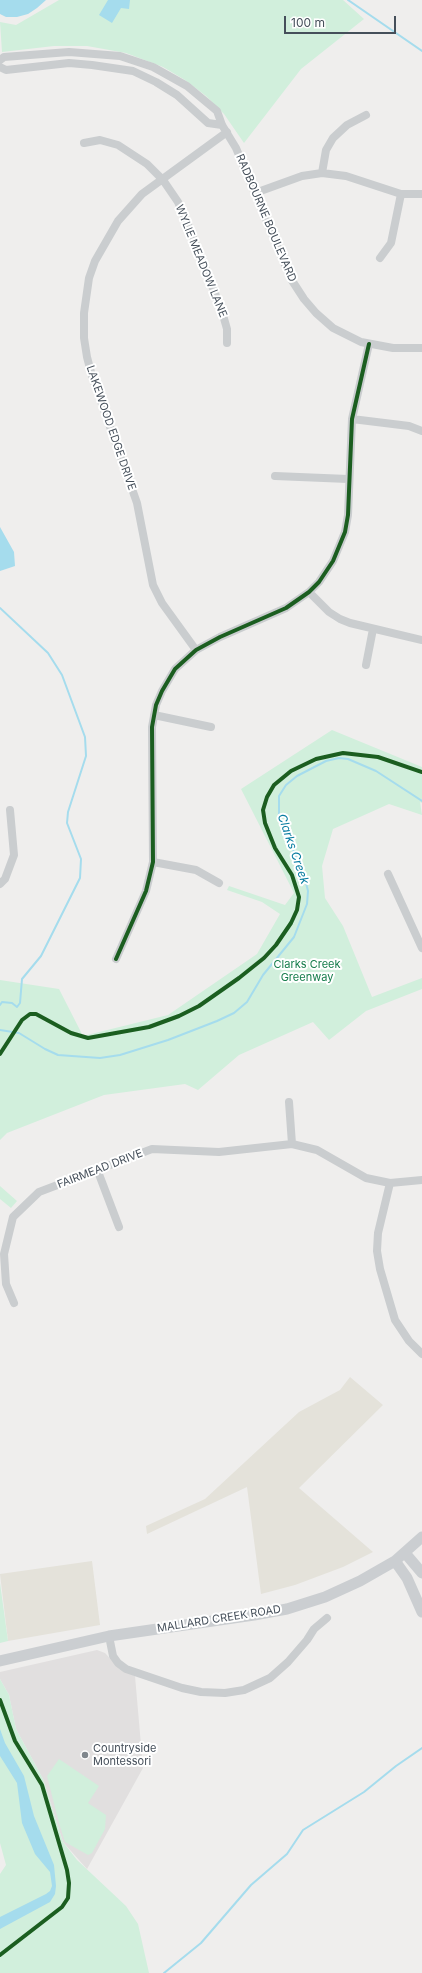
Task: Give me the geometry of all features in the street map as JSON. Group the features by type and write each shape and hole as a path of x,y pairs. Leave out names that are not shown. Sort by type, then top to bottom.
{"main road":[{"name":"MALLARD CREEK ROAD","path":"0,1661 109,1636 287,1609 341,1590 373,1574 395,1561 422,1537"},
{"path":"405,1553 422,1573"},
{"path":"395,1561 407,1578 422,1612"}],"street":[{"name":"RADBOURNE BOULEVARD","path":"0,60 4,57 69,52 120,56 153,67 187,86 216,111 236,148 291,279 304,299 334,328 354,339 369,344 394,348 422,348"},
{"path":"0,67 6,70 69,63 92,64 133,71 156,82 177,96 208,123 224,128"},
{"path":"322,173 326,150 333,138 346,125 366,115"},
{"name":"LAKEWOOD EDGE DRIVE","path":"196,650 162,603 153,585 137,503 92,376 84,338 86,294 95,261 112,229 129,207 142,194 163,180 224,128"},
{"name":"WYLIE MEADOW LANE","path":"84,143 100,140 118,144 147,164 163,180 181,208 224,315 227,329 227,344"},
{"path":"255,193 302,176 322,173 346,176 401,194 422,194"},
{"path":"380,258 391,243 401,194"},
{"path":"116,959 146,891 153,862 151,742 154,715 166,683 181,664 196,650 220,637 286,608 309,592 324,575 340,548 348,516 348,479 352,419 369,344"},
{"path":"352,419 409,426 422,431"},
{"path":"275,476 348,479"},
{"path":"309,592 329,612 340,619 373,629 422,640"},
{"path":"366,665 373,629"},
{"path":"154,715 211,728"},
{"path":"0,884 5,879 14,855 10,810"},
{"path":"153,862 196,870 219,883"},
{"path":"388,874 422,948"},
{"path":"289,1102 292,1144"},
{"name":"FAIRMEAD DRIVE","path":"14,1303 6,1284 4,1254 13,1217 39,1192 152,1149 219,1152 292,1144 317,1150 366,1178 390,1183 422,1180"},
{"path":"98,1169 119,1227"},
{"path":"390,1183 378,1233 377,1251 380,1269 395,1320 409,1341 422,1354"},
{"path":"109,1636 114,1658 126,1668 182,1688 201,1692 225,1693 244,1690 270,1678 288,1662 307,1640 314,1629 327,1618"}],"shaded area":[{"path":"350,1377 383,1405 299,1488 373,1552 343,1567 295,1585 261,1594 247,1487 147,1534 146,1526 205,1499 299,1412 340,1390"},
{"path":"92,1561 100,1625 8,1641 0,1574"},
{"name":"Countryside Montessori","path":"97,1650 105,1653 120,1669 135,1676 143,1768 87,1869 63,1842 43,1779 16,1729 9,1695 0,1679 0,1672"}],"green space":[{"path":"59,0 343,0 364,19 301,69 244,143 224,114 206,96 185,80 163,67 126,53 87,46 54,46 2,52 0,22 16,25"},
{"name":"Clarks Creek Greenway","path":"332,730 422,767 422,803 420,802 422,815 389,804 333,829 322,866 325,898 343,926 372,997 422,978 422,989 366,1011 329,1040 313,1022 239,1055 198,1090 185,1084 104,1095 7,1133 0,1140 0,980 59,989 83,1036 168,1015 257,954 280,914 262,902 227,890 229,886 285,905 294,893 241,789"},
{"path":"0,1186 17,1201 11,1208 0,1199"},
{"path":"0,1583 8,1641 0,1643"},
{"path":"0,1679 9,1695 16,1729 43,1779 63,1842 77,1860 126,1906 138,1924 149,1973 0,1973 0,1874 6,1865 0,1843"},
{"path":"59,1759 99,1786 88,1803 106,1815 105,1829 92,1853 88,1855 65,1842 59,1823 47,1776"}],"water":[{"path":"0,0 46,0 28,14 17,17 6,17 0,14"},
{"path":"108,0 130,0 129,9 121,8 112,23 99,15"},
{"path":"0,527 14,552 15,566 0,571"},
{"path":"0,1729 5,1743 24,1776 34,1816 54,1865 56,1886 55,1894 50,1902 0,1929 0,1917 46,1894 50,1891 52,1886 50,1872 35,1854 22,1823 17,1783 0,1756"}],"waterway":[{"path":"348,0 422,51"},
{"path":"0,608 48,653 62,675 85,737 86,756 68,812 67,823 81,859 80,878 41,956 22,979 20,1003 17,1007 12,1003 2,1002 0,1005"},
{"name":"Clarks Creek","path":"0,1030 19,1033 58,1055 100,1058 120,1055 168,1040 234,1013 247,1002 263,975 294,937 307,904 308,891 304,875 284,830 279,814 279,796 286,785 297,776 326,761 339,758 348,759 376,771 422,801"},
{"path":"164,1973 201,1943 251,1885 287,1854 303,1830 364,1792 396,1766 422,1748"}],"cycle path":[{"path":"116,959 146,891 153,862 152,727 156,705 162,691 175,669 196,650 220,637 286,608 309,592 319,582 333,561 345,532 348,515 352,419 369,344"},
{"path":"0,1054 22,1020 30,1014 36,1014 71,1033 88,1038 149,1027 179,1016 199,1006 239,978 264,958 276,945 291,923 297,910 299,897 292,875 275,848 265,823 263,810 267,797 274,785 291,771 316,759 343,753 378,757 422,772"},
{"path":"0,1700 15,1741 42,1785 67,1870 69,1883 68,1898 62,1907 0,1955"}],"place":[{"name":"Countryside Montessori","path":"85,1755"}]}
